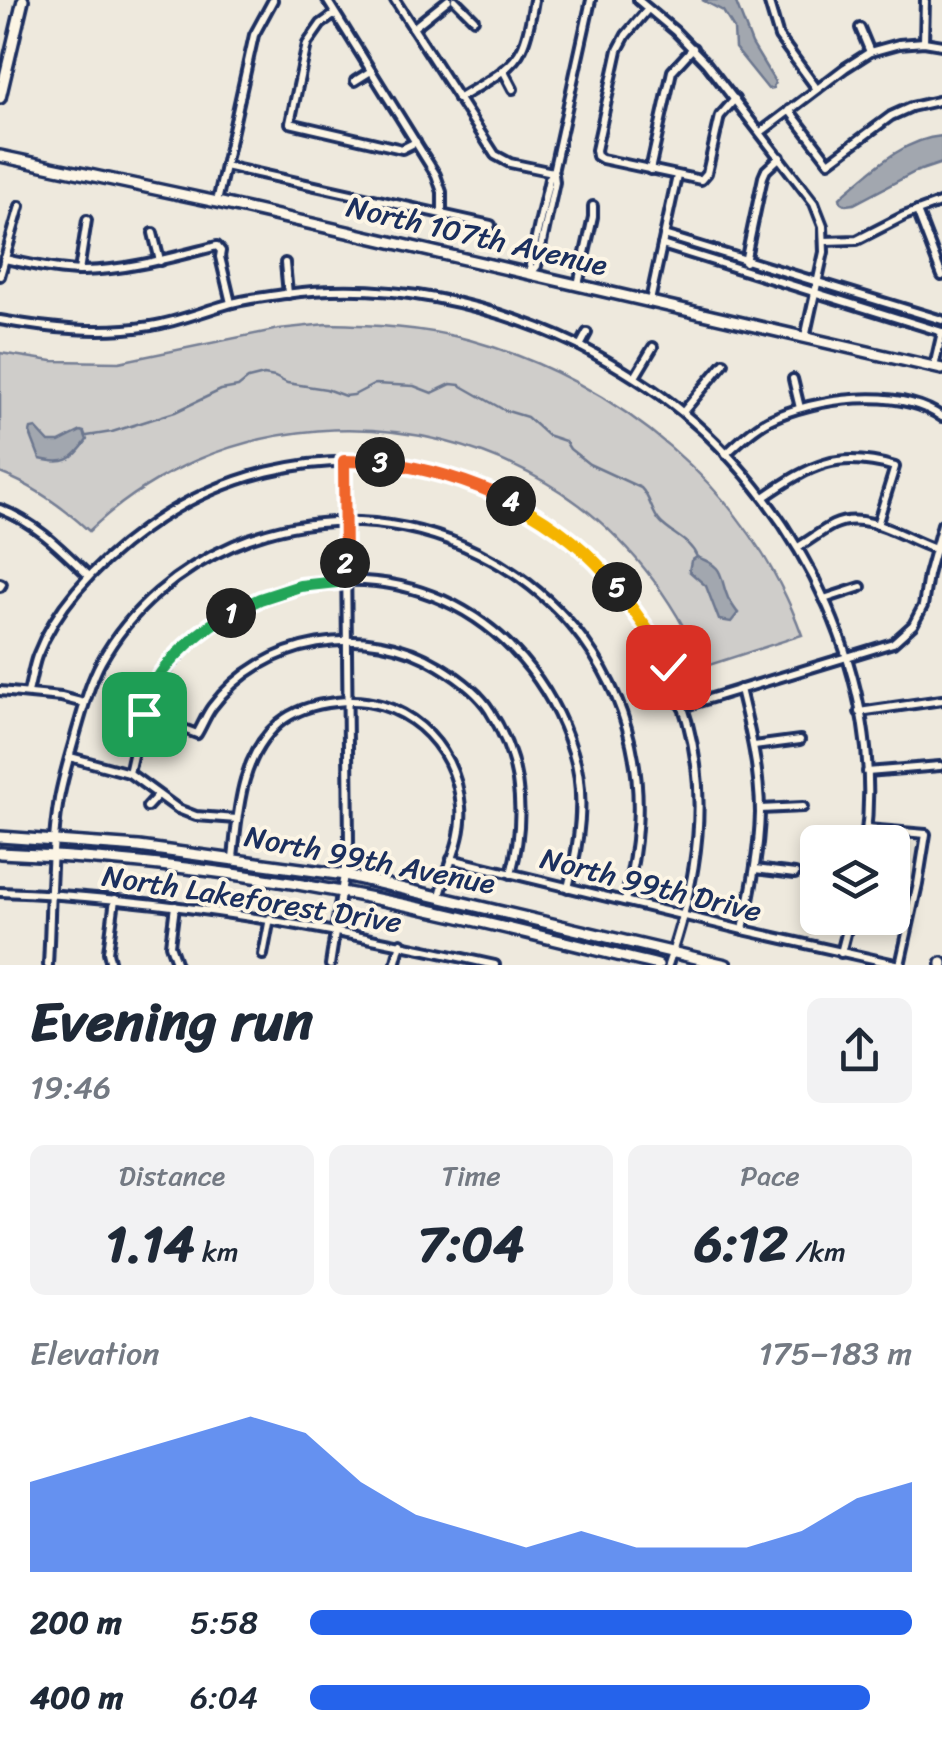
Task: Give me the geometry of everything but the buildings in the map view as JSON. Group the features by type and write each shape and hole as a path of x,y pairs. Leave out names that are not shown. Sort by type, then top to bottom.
{"main road":[{"path":"0,98 22,0"},
{"name":"North 107th Avenue","path":"0,156 938,368"},
{"name":"North 99th Avenue","path":"0,837 56,839 233,858 345,875 440,896 670,959 726,965"},
{"name":"North 99th Avenue","path":"0,854 185,868 342,892 658,965"}],"street":[{"path":"217,202 254,35 273,0"},
{"path":"326,0 438,180 442,214"},
{"path":"395,0 495,155 510,163 554,172"},
{"path":"413,28 451,0 474,19"},
{"path":"458,99 502,70 522,50 534,0"},
{"path":"532,274 530,265 591,0"},
{"path":"638,0 692,48 814,203 824,252 805,338"},
{"path":"768,0 778,37 818,89"},
{"path":"924,0 924,42"},
{"path":"648,9 618,50 597,156 700,180 705,177 720,116 735,99"},
{"path":"335,14 321,24 306,44 290,123 402,148 416,142"},
{"path":"860,28 870,52"},
{"path":"761,132 870,52 899,44 942,44"},
{"path":"650,170 672,72 692,48"},
{"path":"502,70 513,89"},
{"path":"356,81 371,71"},
{"path":"790,110 829,162 891,116 942,100"},
{"path":"743,270 763,177 780,156"},
{"path":"225,166 491,225"},
{"path":"650,302 677,176"},
{"path":"824,241 858,240 942,202"},
{"path":"0,276 20,206"},
{"path":"578,285 593,206"},
{"path":"917,211 942,276"},
{"path":"80,271 87,220"},
{"path":"153,233 160,261"},
{"path":"664,235 942,320"},
{"path":"4,259 80,271 126,268 217,246 231,303"},
{"path":"662,246 942,331 938,368"},
{"path":"285,263 288,294"},
{"path":"352,278 352,289"},
{"path":"0,320 39,327 111,330 155,326 231,303 288,294 352,289 396,292 449,300 533,325 635,377 683,412 726,454 764,497 798,547 836,627 859,712 866,746 867,825"},
{"path":"580,346 587,333"},
{"path":"635,377 653,347"},
{"path":"683,412 724,363"},
{"path":"793,380 800,408"},
{"path":"856,389 856,400"},
{"path":"726,454 766,422 827,401 902,402 931,409 942,417"},
{"path":"764,497 822,463 872,460 894,467 877,525"},
{"path":"330,965 349,842 344,461"},
{"path":"28,692 38,655 60,614 89,576 123,544 168,511 205,492 291,465 344,461 418,467 455,477 514,502 562,532 612,580 646,626 668,667 696,762 699,796 695,866 670,959"},
{"path":"0,508 51,539 89,576"},
{"path":"798,547 836,523 857,520 938,550"},
{"path":"48,965 60,796 84,703 100,663 147,601 180,574 208,556 246,540 306,523 371,522 412,528 452,540 510,569 537,590 586,644 622,712 637,778 636,859 625,900"},
{"path":"682,707 893,643 913,625 923,606 942,524"},
{"path":"128,773 155,683 188,642 216,620 300,586 382,582 468,612 523,658 544,688 574,755 580,794 579,832 568,888"},
{"path":"824,599 860,587"},
{"path":"904,633 910,643"},
{"path":"144,714 197,734 210,708 237,680 260,664 298,647 346,639 418,653 454,675 488,708 512,756 521,811 519,844 511,874"},
{"path":"740,689 754,746 760,809 755,869 742,930"},
{"path":"0,691 84,703"},
{"path":"233,858 239,800 248,770 278,724 296,712 320,704 347,700 378,703 408,716 438,743 457,782 462,809 460,832 440,896"},
{"path":"859,712 942,700"},
{"path":"754,746 800,740"},
{"path":"70,756 128,773 158,796 196,816 237,819"},
{"path":"867,772 940,766"},
{"path":"147,807 158,796"},
{"path":"760,809 803,807"},
{"path":"910,833 926,834 910,920"},
{"name":"North 99th Drive","path":"451,859 900,965"},
{"path":"755,869 795,874"},
{"name":"North Lakeforest Drive","path":"0,892 114,899 270,918 494,965"},
{"path":"111,965 108,952 114,899"},
{"path":"175,906 170,945 176,965"},
{"path":"264,955 270,918"},
{"path":"841,954 846,935"},
{"path":"900,965 907,935"},
{"path":"395,965 401,944"}],"shaded area":[{"path":"702,0 735,0 752,44 775,82 773,88 768,89 735,48 734,29 723,11"},
{"path":"942,136 942,163 915,172 854,204 841,202 846,192 890,156 928,138"},
{"path":"326,324 416,329 470,340 524,358 577,383 626,413 672,448 713,488 749,533 779,582 802,635 703,667 662,592 606,527 561,492 504,461 444,441 381,431 318,431 256,440 196,460 140,491 89,531 47,498 0,473 0,353 52,361 119,362 279,329"},
{"path":"36,428 49,442 59,442 81,431 87,440 68,460 40,459 30,433"},
{"path":"697,557 720,573 738,613 731,622 719,620 706,586 689,571 691,561"},
{"path":"61,846 111,847 337,878 335,887 61,853"},
{"path":"351,883 399,890 665,953 664,962 349,890"}],"waterway":[{"path":"87,436 175,412 264,375 345,396 375,384 414,386 432,393 451,384 460,385 504,410 527,417 547,435 565,441 589,464 641,488 658,519 686,542 697,557"}],"route":[{"path":"144,714 155,683 188,642 216,620 300,586 346,581 344,461 418,467 455,477 539,517 562,532 612,580 654,639 668,667"}]}
